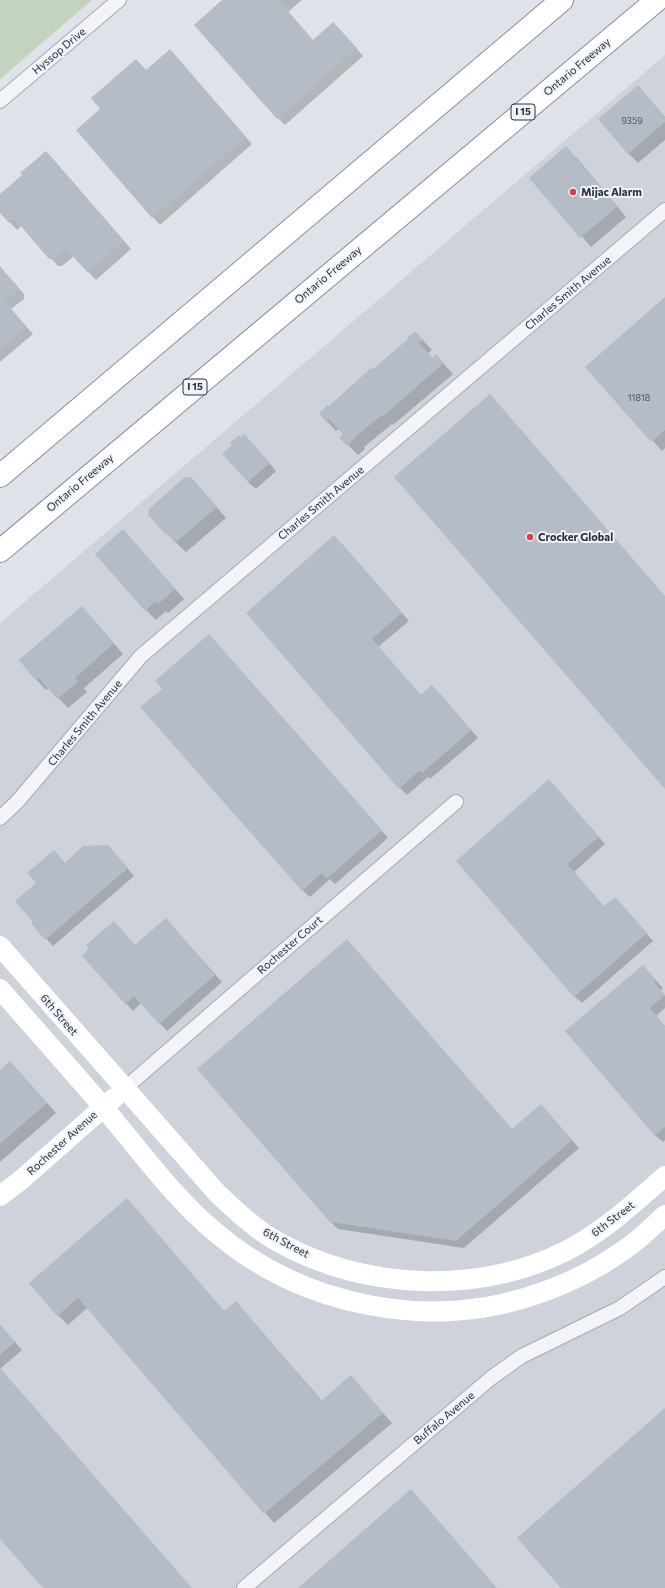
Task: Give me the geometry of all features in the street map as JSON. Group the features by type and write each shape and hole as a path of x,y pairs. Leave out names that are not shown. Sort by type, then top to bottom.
{"highway":[{"path":"0,476 562,0"},
{"name":"Ontario Freeway","path":"0,550 657,0"}],"main road":[{"name":"6th Street","path":"0,946 124,1089 217,1193 250,1223 278,1241 297,1251 332,1265 375,1276 402,1280 454,1281 479,1278 527,1266 567,1250 591,1236 623,1212 665,1176"},
{"path":"0,989 103,1107 165,1182 215,1232 263,1266 316,1291 370,1305 429,1311 463,1310 509,1302 540,1293 573,1279 631,1245 665,1215"},
{"name":"Rochester Avenue","path":"0,1196 21,1180 124,1089"}],"street":[{"name":"Hyssop Drive","path":"0,101 118,0"},
{"name":"Charles Smith Avenue","path":"0,818 17,802 141,656 665,210"},
{"name":"Rochester Court","path":"124,1089 456,802"},
{"name":"Buffalo Avenue","path":"244,1588 491,1378 522,1356 620,1308 665,1277"}],"shaded area":[{"path":"665,55 665,1588 0,1588 0,623"}],"green space":[{"path":"0,0 92,0 0,79"}],"building":[{"path":"222,0 278,0 313,40 333,22 357,48 277,119 194,25"},
{"path":"170,49 246,137 152,218 76,130 100,109 91,98 136,59 146,70"},
{"name":"Mijac Alarm","path":"638,85 665,117 665,122 628,154 598,119"},
{"name":"Mijac Alarm","path":"566,146 617,207 580,238 529,178"},
{"path":"46,151 124,241 88,273 66,249 55,259 49,259 14,218 9,223 0,213 0,194 22,175 20,173"},
{"path":"0,266 17,286 17,291 5,302 26,326 0,349"},
{"path":"665,297 665,430 651,442 585,367"},
{"path":"415,331 423,340 419,343 432,358 436,354 444,363 383,416 382,415 355,437 355,439 347,446 339,437 343,434 329,419 326,422 319,413 328,405 329,406 371,368 373,369 408,339 407,338"},
{"name":"Crocker Global","path":"490,394 665,596 665,789 394,477"},
{"path":"244,434 270,463 248,482 222,454 232,445 230,443 239,435 241,437"},
{"path":"185,477 191,477 217,507 175,543 148,515 149,509"},
{"path":"123,529 175,589 158,604 156,601 145,611 95,554"},
{"path":"334,535 402,613 372,639 421,695 432,685 471,730 422,773 420,770 399,789 246,613"},
{"path":"82,606 114,643 75,678 78,682 57,699 39,678 36,681 19,660"},
{"path":"209,634 382,830 327,878 322,873 302,891 140,707 162,689 155,681"},
{"path":"549,779 599,837 567,864 604,906 615,897 647,933 574,997 456,861"},
{"path":"108,845 128,868 45,940 31,923 33,922 15,901 36,883 27,873 54,850 65,863 83,846"},
{"path":"166,918 215,975 159,1024 134,996 125,1004 82,956 89,949 86,945 114,921 135,945"},
{"path":"347,939 512,1129 541,1104 572,1140 456,1241 330,1222 197,1069"},
{"path":"643,965 656,980 654,982 665,995 650,1008 665,1026 665,1127 655,1136 565,1031"},
{"path":"10,1061 47,1103 0,1144 0,1070"},
{"path":"127,1198 224,1311 236,1301 321,1401 351,1375 383,1413 264,1514 78,1298 57,1316 29,1283"},
{"path":"0,1325 15,1342 0,1355"},
{"path":"0,1368 192,1588 43,1588 0,1539"},
{"path":"665,1408 665,1588 561,1588 517,1538"},
{"path":"411,1489 497,1588 298,1588"}],"place":[{"name":"Mijac Alarm","path":"573,192"},
{"name":"Crocker Global","path":"530,537"}]}
